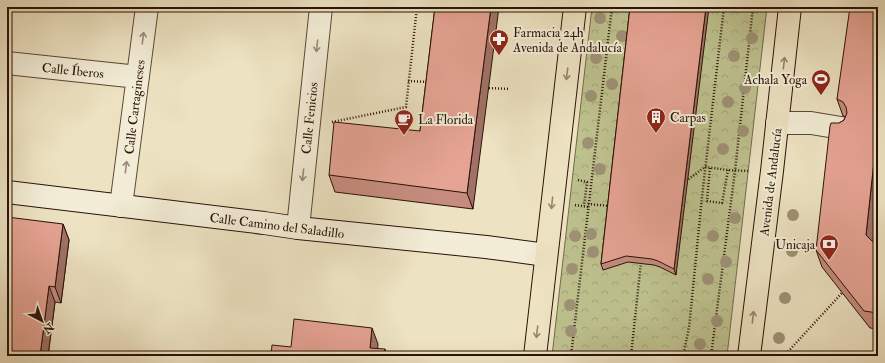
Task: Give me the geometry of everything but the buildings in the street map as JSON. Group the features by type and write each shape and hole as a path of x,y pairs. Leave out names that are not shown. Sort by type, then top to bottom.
{"main road":[{"path":"534,356 575,7"},
{"name":"Avenida de Andalucía","path":"749,356 790,7"}],"street":[{"name":"Calle Cartagineses","path":"121,206 147,7"},
{"name":"Calle Fenicios","path":"298,228 321,7"},
{"name":"Calle Íberos","path":"7,63 138,77"},
{"path":"777,123 811,123 841,128"},
{"name":"Calle Camino del Saladillo","path":"7,192 298,228 486,247 546,255"}],"path":[{"path":"327,123 406,107 417,7"},
{"path":"570,356 612,7"},
{"path":"683,356 689,328 724,7"},
{"path":"711,356 735,171 753,7"},
{"path":"408,81 434,83"},
{"path":"489,88 510,89"},
{"path":"682,184 706,167 735,171 755,171"},
{"path":"710,168 707,201 722,203 728,170"},
{"path":"584,206 610,206"},
{"path":"631,356 641,256"},
{"path":"784,356 842,293"}],"green space":[{"path":"592,7 767,7 727,356 552,356"}],"place":[{"name":"Farmacia 24h Avenida de Andalucía","path":"499,56"},
{"name":"Achala Yoga","path":"821,96"},
{"name":"Carpas","path":"656,134"},
{"name":"La Florida","path":"404,136"},
{"name":"Unicaja","path":"829,261"}]}
